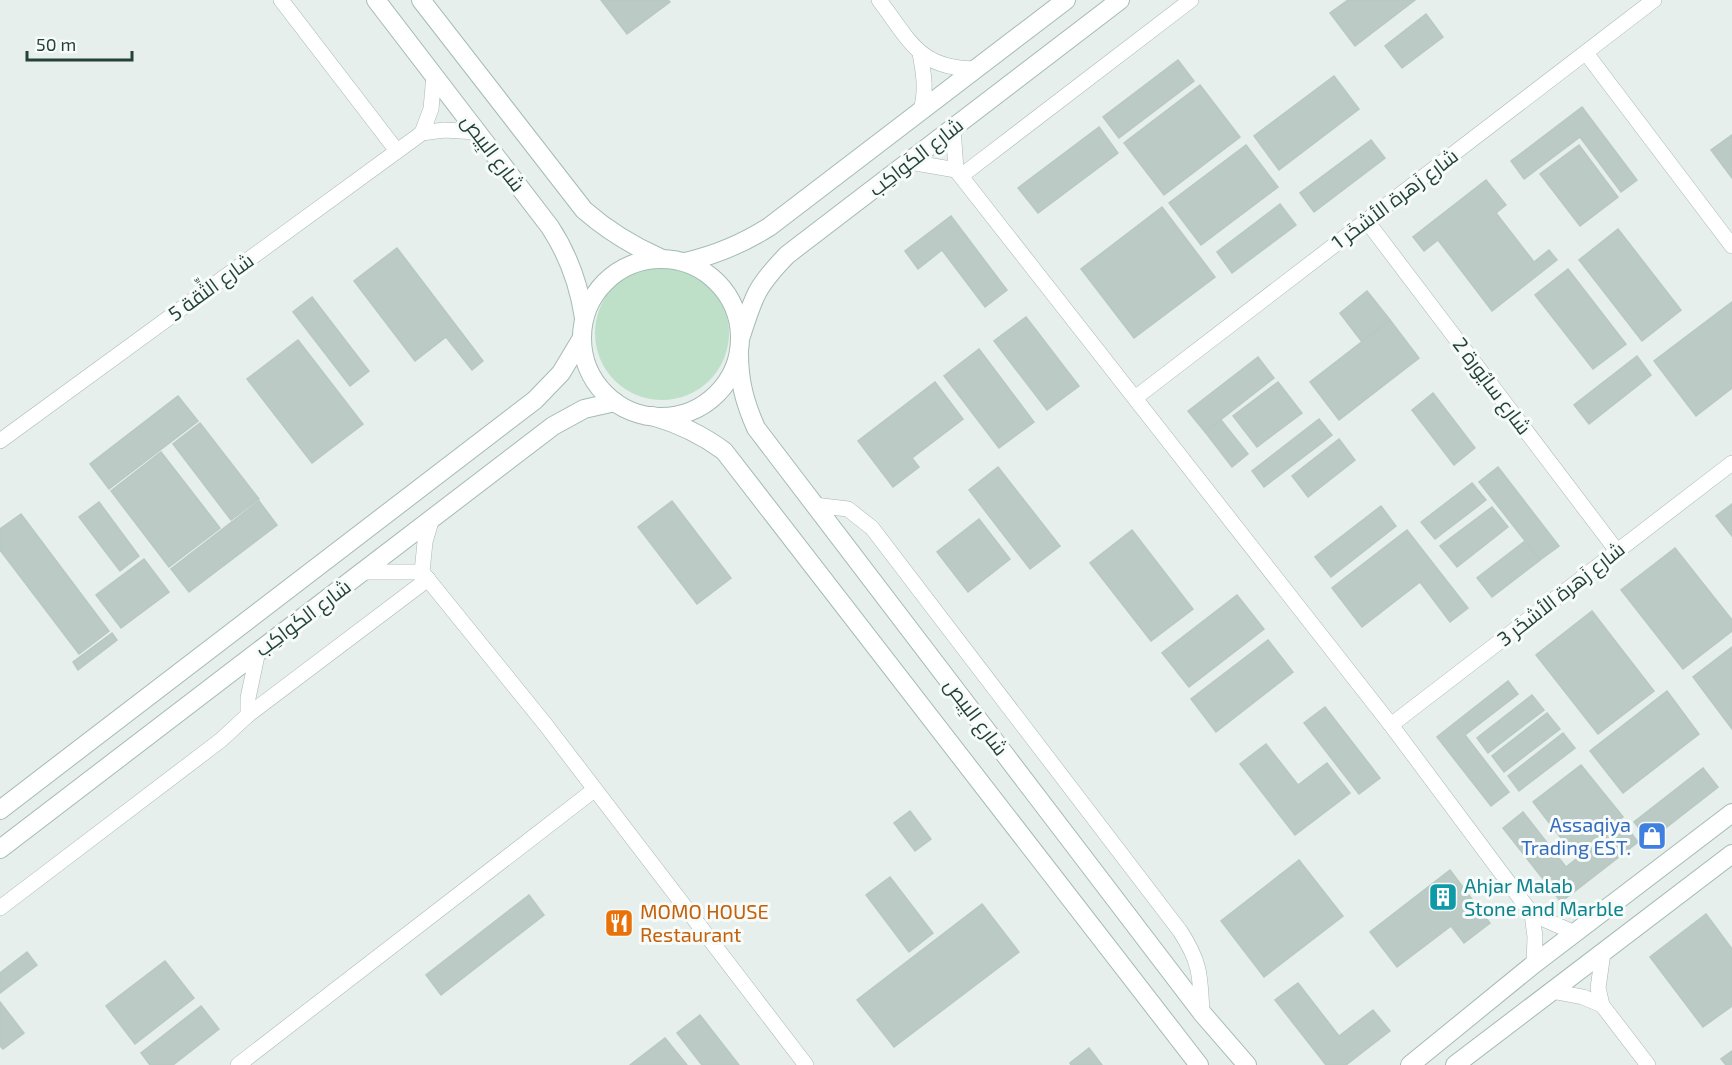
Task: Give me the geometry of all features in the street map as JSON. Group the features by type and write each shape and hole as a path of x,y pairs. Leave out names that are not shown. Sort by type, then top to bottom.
{"street":[{"path":"282,0 397,151"},
{"name":"شارع البِيص","path":"376,0 561,244 576,280 584,318"},
{"name":"شارع البِيص","path":"421,0 584,210 624,241 660,258"},
{"path":"879,0 920,54 939,65 955,69 977,69"},
{"name":"شارع الكَواكِب","path":"685,262 715,255 761,232 920,113 1065,0"},
{"name":"شارع الكَواكِب","path":"740,345 762,281 788,255 1120,0"},
{"path":"910,162 959,173 1191,0"},
{"name":"شارع زَهرة الأشخَر 1","path":"1135,398 1654,0"},
{"path":"1586,53 1732,246"},
{"path":"920,54 925,77 925,96 920,113"},
{"path":"434,75 431,109 422,133 444,130 477,132"},
{"path":"953,128 959,173 1391,725 1532,914 1536,937 1534,964"},
{"name":"شارع الثِّقة 5","path":"0,441 422,133"},
{"name":"شارع سايُورة 2","path":"1366,220 1617,551"},
{"path":"660,258 685,262 711,276 731,298 738,316 740,345 731,376 717,394 698,408 675,416 652,416 632,411 615,402 591,374 584,357 582,338 584,318 592,299 613,276 640,261 660,258"},
{"name":"شارع الكَواكِب","path":"0,810 535,400 561,373 582,338"},
{"name":"شارع البِيص","path":"740,345 739,376 745,402 756,428 1202,1013 1247,1065"},
{"name":"شارع الكَواكِب","path":"0,849 553,426 584,409 615,402"},
{"name":"شارع البِيص","path":"652,416 694,431 724,451 1199,1065"},
{"name":"شارع زَهرة الأشخَر 3","path":"1391,725 1732,463"},
{"path":"814,505 848,509 872,528 1196,955 1200,973 1202,1013"},
{"path":"432,519 424,542 425,575 545,724 806,1065"},
{"path":"365,572 425,575"},
{"path":"0,908 221,740 248,715 425,575"},
{"path":"248,715 248,698 258,651"},
{"path":"238,1065 594,790"},
{"path":"1410,1065 1534,964 1732,813"},
{"path":"1455,1065 1732,854"},
{"path":"1532,914 1575,933"},
{"path":"1603,953 1598,988 1602,1005 1648,1065"},
{"path":"1551,991 1583,997 1602,1005"}],"green space":[{"path":"662,266 688,271 709,286 724,307 729,333 724,359 709,380 688,395 662,400 636,395 615,380 600,359 595,333 600,307 615,286 636,271"}],"building":[{"path":"601,0 668,0 670,2 627,34"},
{"path":"1348,0 1415,0 1355,46 1330,13"},
{"path":"1426,14 1443,37 1402,68 1385,46"},
{"path":"1178,60 1194,81 1119,138 1103,117"},
{"path":"1334,76 1359,109 1279,170 1254,136"},
{"path":"1200,85 1240,137 1164,195 1124,143"},
{"path":"1582,107 1637,180 1621,192 1580,137 1524,179 1511,161"},
{"path":"1099,127 1118,153 1038,213 1018,188"},
{"path":"1732,135 1732,178 1711,150"},
{"path":"1371,140 1385,158 1314,212 1300,193"},
{"path":"1246,145 1278,187 1201,245 1169,203"},
{"path":"1579,145 1618,197 1580,226 1540,174"},
{"path":"1486,180 1506,205 1496,213 1534,262 1549,250 1557,260 1492,311 1438,240 1424,251 1413,237"},
{"path":"1280,204 1296,225 1232,273 1217,252"},
{"path":"1162,207 1215,277 1134,338 1081,269"},
{"path":"951,216 1007,290 985,307 942,250 918,269 905,251"},
{"path":"1618,229 1681,310 1642,341 1579,260"},
{"path":"397,248 483,361 472,370 446,337 415,361 354,281"},
{"path":"1568,269 1626,344 1593,369 1535,295"},
{"path":"1367,291 1390,320 1362,342 1340,313"},
{"path":"312,297 369,371 350,386 293,312"},
{"path":"1732,302 1732,388 1696,416 1654,361"},
{"path":"1026,317 1079,386 1047,410 994,341"},
{"path":"1390,320 1419,358 1339,420 1310,382"},
{"path":"298,340 363,424 312,463 247,379"},
{"path":"979,349 1034,422 999,448 944,376"},
{"path":"1637,356 1651,375 1589,424 1574,405"},
{"path":"1258,357 1274,378 1205,432 1188,411"},
{"path":"935,382 963,419 912,458 919,467 893,487 858,441"},
{"path":"1278,382 1302,413 1257,447 1233,416"},
{"path":"1433,393 1475,448 1454,465 1412,410"},
{"path":"178,396 198,421 109,489 90,464"},
{"path":"1319,419 1332,435 1264,487 1252,471"},
{"path":"1221,420 1248,454 1232,467 1205,432"},
{"path":"200,423 259,499 231,520 173,444"},
{"path":"1339,439 1355,460 1308,497 1292,476"},
{"path":"161,452 220,528 169,567 111,491"},
{"path":"998,467 1060,546 1030,569 969,490"},
{"path":"1498,467 1559,546 1540,560 1479,482"},
{"path":"1472,483 1486,500 1435,539 1421,522"},
{"path":"259,501 277,525 189,592 171,569"},
{"path":"672,501 731,578 697,604 638,527"},
{"path":"99,502 139,556 120,571 79,517"},
{"path":"1732,504 1732,536 1716,516"},
{"path":"1381,506 1396,526 1331,577 1315,557"},
{"path":"1492,507 1508,527 1457,567 1440,546"},
{"path":"21,514 109,631 79,654 0,550 0,529"},
{"path":"979,519 1010,559 968,592 937,552"},
{"path":"1132,530 1193,609 1151,641 1090,563"},
{"path":"1407,530 1468,608 1450,622 1420,582 1362,627 1332,588"},
{"path":"1525,541 1540,560 1492,597 1477,578"},
{"path":"1675,548 1732,620 1732,631 1683,669 1621,590"},
{"path":"144,559 169,592 121,628 96,595"},
{"path":"1237,595 1264,629 1189,687 1162,653"},
{"path":"1592,611 1654,691 1598,734 1536,655"},
{"path":"112,633 117,640 78,670 73,662"},
{"path":"1268,640 1293,672 1216,732 1191,699"},
{"path":"1732,647 1732,729 1693,677"},
{"path":"1508,681 1518,694 1465,735 1509,792 1491,806 1437,737"},
{"path":"1667,691 1699,734 1623,793 1590,751"},
{"path":"1532,695 1544,710 1488,753 1477,738"},
{"path":"1325,707 1380,778 1359,794 1304,723"},
{"path":"1547,713 1560,729 1504,772 1492,756"},
{"path":"1563,733 1575,748 1519,791 1508,776"},
{"path":"1266,744 1298,785 1327,763 1350,793 1295,835 1240,764"},
{"path":"1581,765 1623,817 1574,855 1533,802"},
{"path":"1703,768 1718,787 1649,841 1634,822"},
{"path":"910,811 931,839 915,851 894,823"},
{"path":"1523,812 1566,867 1623,822 1638,842 1561,902 1503,828"},
{"path":"1299,860 1343,916 1264,977 1221,921"},
{"name":"Ahjar Malab Stone and Marble","path":"1450,870 1490,923 1464,943 1451,926 1397,967 1370,932"},
{"path":"890,877 933,933 909,952 866,895"},
{"path":"529,895 544,915 441,995 426,975"},
{"path":"982,904 1019,952 894,1047 857,1000"},
{"path":"1706,914 1732,949 1732,1006 1703,1027 1650,957"},
{"path":"27,952 37,965 0,993 0,973"},
{"path":"165,961 194,998 135,1044 106,1006"},
{"path":"1298,983 1339,1036 1373,1010 1390,1031 1346,1065 1326,1065 1275,1000"},
{"path":"0,1002 24,1033 3,1049 0,1046"},
{"path":"201,1006 219,1029 173,1065 150,1065 141,1053"},
{"path":"700,1015 739,1065 702,1065 677,1033"},
{"path":"665,1038 687,1065 630,1065"},
{"path":"1089,1048 1102,1065 1071,1065 1070,1063"},
{"path":"1732,1051 1732,1065 1726,1065 1721,1059"}],"place":[{"name":"Assaqiya Trading EST.","path":"1652,836"},
{"name":"Ahjar Malab Stone and Marble","path":"1443,897"},
{"name":"MOMO HOUSE Restaurant","path":"619,923"}]}
